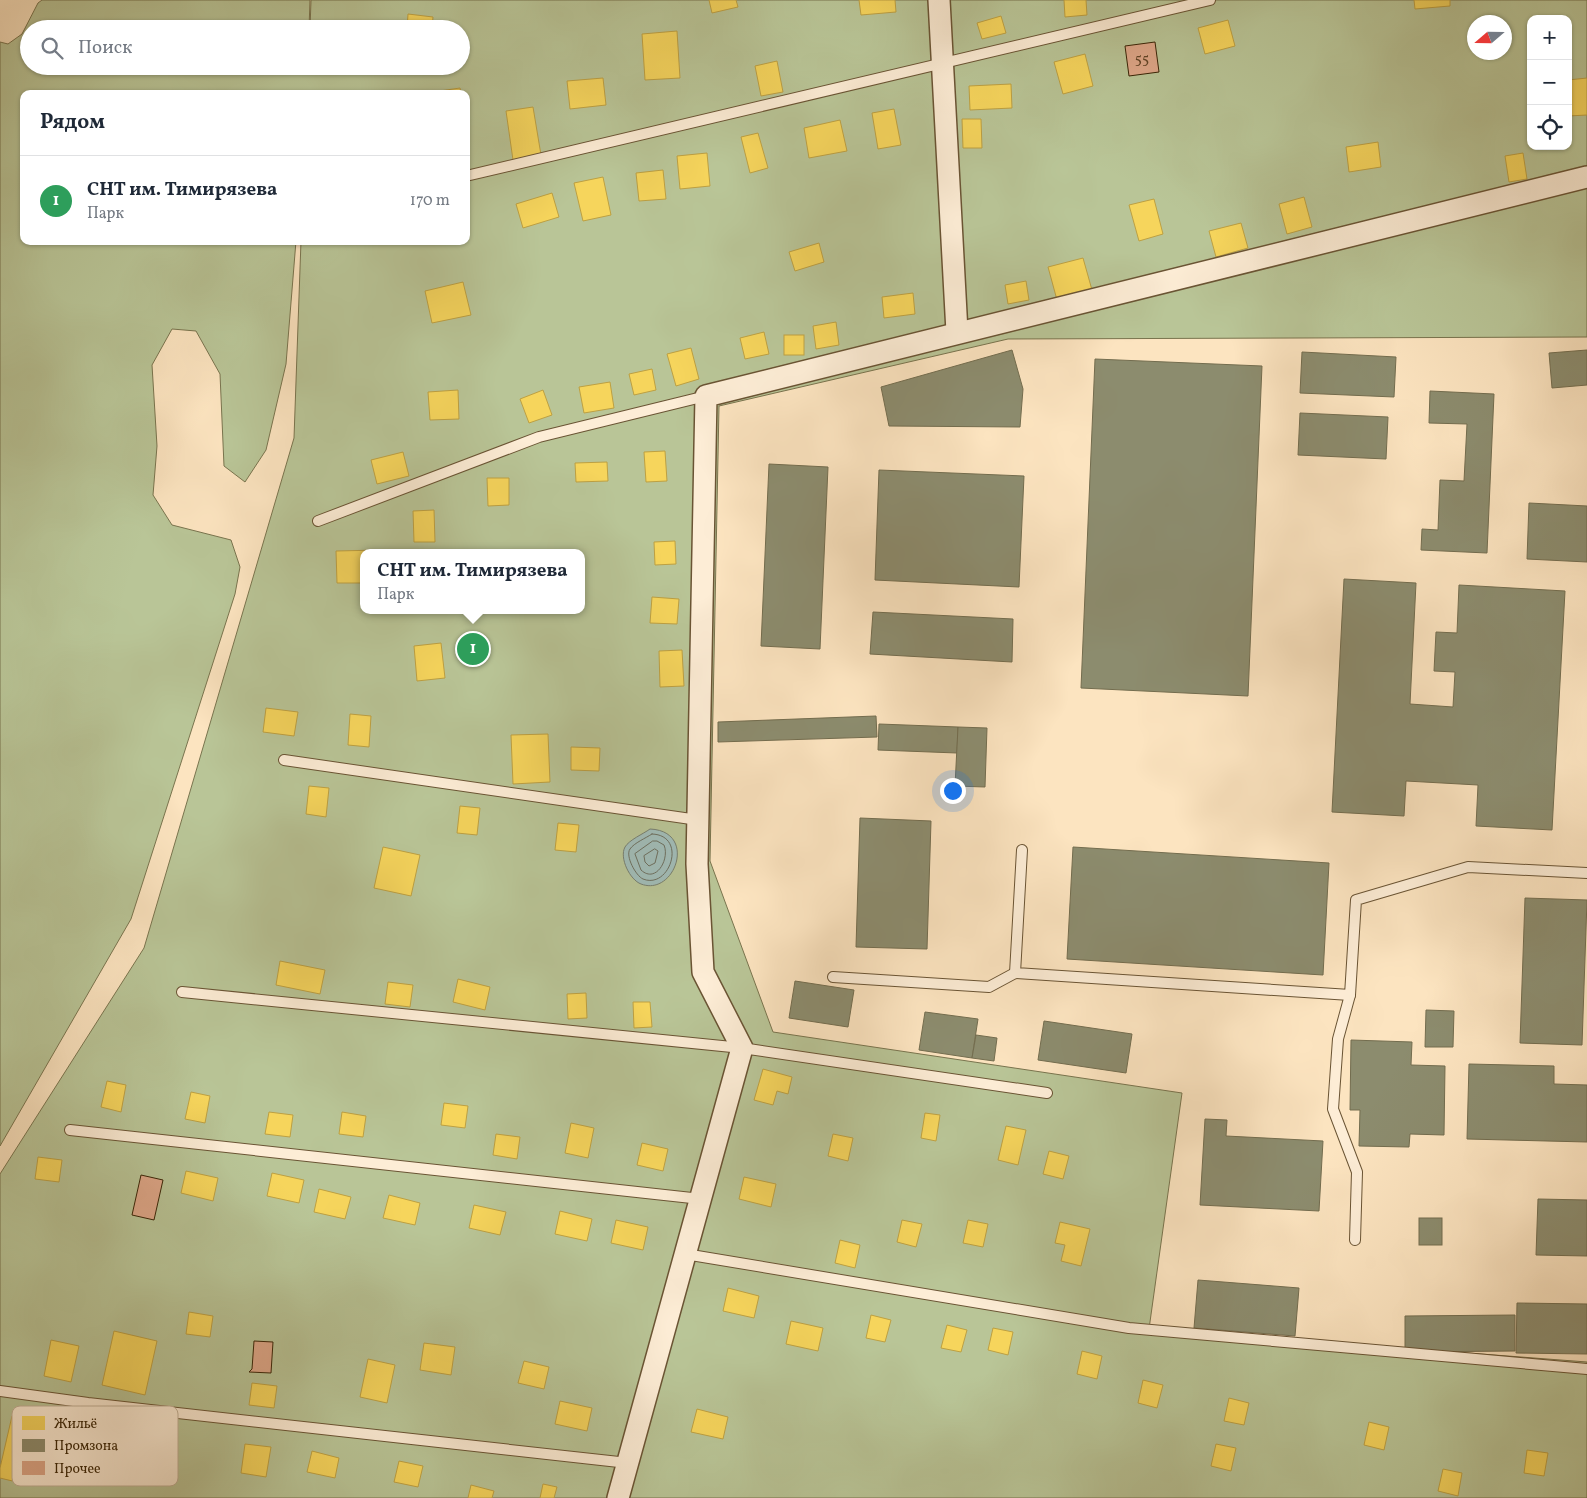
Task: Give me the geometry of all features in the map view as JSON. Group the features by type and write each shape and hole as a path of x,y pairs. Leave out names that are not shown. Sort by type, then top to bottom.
{"street":[{"path":"939,0 957,332"},
{"path":"618,1498 742,1048 703,972 697,864 706,396 957,332 1587,178"}],"lane":[{"path":"470,175 1210,0"},
{"path":"318,521 539,437 706,396"},
{"path":"284,760 698,820"},
{"path":"1015,973 1022,850"},
{"path":"1355,1240 1357,1172 1333,1109 1338,1039 1350,994 1356,900 1468,867 1587,873"},
{"path":"833,977 989,987 1015,973 1350,994"},
{"path":"182,992 742,1048 1047,1093"},
{"path":"70,1130 701,1198"},
{"path":"685,1254 1129,1328 1587,1370"},
{"path":"0,1391 115,1406"},
{"path":"178,1413 628,1463"}],"green space":[{"path":"42,0 310,0 309,20 29,20 38,3"},
{"path":"311,0 1587,0 1587,337 1008,339 719,406 710,861 773,1032 1182,1093 1149,1329 1587,1362 1587,1498 0,1498 0,1174 144,948 294,438 301,245 470,245 470,90 20,90 20,245 296,245 286,364 266,450 245,482 224,466 220,374 196,331 172,329 152,365 157,446 153,495 172,525 231,540 240,567 235,594 131,919 0,1146 0,42 8,44 20,35 20,75 470,75 470,20 310,20"}],"water":[{"path":"650,829 665,832 674,840 677,851 676,862 671,873 664,881 653,885 637,882 627,868 623,857 627,844"}],"building: Жильё":[{"path":"709,0 736,0 738,7 712,13"},
{"path":"859,0 895,0 896,12 861,15"},
{"path":"1064,0 1086,0 1087,15 1065,17"},
{"path":"1414,0 1450,0 1450,6 1415,9"},
{"path":"408,14 433,17 433,20 408,20"},
{"path":"1001,16 1006,33 982,39 977,23"},
{"path":"1228,20 1235,46 1205,54 1198,28"},
{"path":"677,31 680,78 645,80 642,34"},
{"path":"1085,54 1093,86 1063,94 1054,62"},
{"path":"777,61 783,92 761,96 755,66"},
{"path":"603,78 606,105 570,109 567,81"},
{"path":"1587,78 1587,115 1572,116 1572,80"},
{"path":"1011,84 1012,108 970,110 969,86"},
{"path":"533,107 541,155 513,160 506,111"},
{"path":"894,109 901,145 878,149 872,113"},
{"path":"962,119 981,119 982,148 963,148"},
{"path":"840,120 847,151 809,158 804,128"},
{"path":"758,133 768,168 750,173 741,137"},
{"path":"1378,142 1381,167 1349,172 1346,147"},
{"path":"707,153 710,186 680,189 677,156"},
{"path":"1523,153 1527,179 1509,182 1505,156"},
{"path":"663,170 666,199 639,201 636,173"},
{"path":"603,177 611,215 583,221 574,183"},
{"path":"552,193 559,217 523,228 516,204"},
{"path":"1304,197 1312,227 1287,234 1279,204"},
{"path":"1154,199 1163,234 1139,241 1129,205"},
{"path":"1241,223 1248,248 1216,257 1209,231"},
{"path":"819,243 824,262 795,271 789,252"},
{"path":"1083,258 1092,290 1057,300 1048,267"},
{"path":"1026,281 1029,300 1008,304 1005,285"},
{"path":"463,282 471,315 432,323 425,291"},
{"path":"913,293 915,314 884,318 882,297"},
{"path":"836,322 839,345 816,349 813,326"},
{"path":"764,332 769,354 745,359 740,338"},
{"path":"784,335 804,335 804,355 784,355"},
{"path":"691,348 699,379 676,386 667,354"},
{"path":"652,369 656,390 634,395 629,374"},
{"path":"610,382 614,408 584,413 579,387"},
{"path":"458,390 459,419 430,420 428,392"},
{"path":"543,390 552,415 529,423 520,399"},
{"path":"665,451 667,481 646,482 644,452"},
{"path":"403,452 409,476 377,484 371,460"},
{"path":"607,462 608,481 576,482 575,463"},
{"path":"487,478 509,478 509,505 488,506"},
{"path":"434,510 435,542 414,542 413,511"},
{"path":"675,541 676,564 655,565 654,542"},
{"path":"360,550 360,583 337,583 336,551"},
{"path":"652,597 679,599 677,624 650,623"},
{"path":"441,643 445,678 417,681 414,646"},
{"path":"682,650 684,686 660,687 659,651"},
{"path":"266,708 298,712 294,736 263,732"},
{"path":"350,714 371,716 369,747 348,745"},
{"path":"548,734 550,782 513,784 511,735"},
{"path":"571,747 600,748 599,771 571,770"},
{"path":"309,786 329,788 326,817 306,814"},
{"path":"460,806 480,808 477,835 457,833"},
{"path":"558,823 579,825 576,852 555,850"},
{"path":"383,847 420,855 411,896 374,888"},
{"path":"280,961 325,970 320,994 276,985"},
{"path":"458,979 490,987 485,1010 453,1002"},
{"path":"388,982 413,985 410,1007 385,1004"},
{"path":"586,993 587,1018 568,1019 567,994"},
{"path":"633,1002 650,1002 652,1027 634,1028"},
{"path":"763,1069 792,1077 788,1094 777,1091 773,1105 754,1100"},
{"path":"107,1081 126,1085 121,1112 101,1107"},
{"path":"191,1092 210,1096 205,1123 185,1119"},
{"path":"444,1103 468,1106 465,1128 441,1125"},
{"path":"269,1112 293,1115 290,1137 265,1134"},
{"path":"342,1112 366,1116 363,1137 339,1134"},
{"path":"925,1113 940,1115 936,1141 921,1138"},
{"path":"571,1123 594,1128 588,1158 565,1153"},
{"path":"1006,1126 1026,1130 1018,1165 998,1160"},
{"path":"496,1134 520,1137 517,1159 493,1155"},
{"path":"833,1134 853,1138 848,1161 828,1156"},
{"path":"642,1143 668,1149 663,1171 637,1165"},
{"path":"1049,1151 1069,1156 1063,1179 1043,1174"},
{"path":"38,1157 62,1160 59,1182 35,1179"},
{"path":"186,1171 218,1178 213,1201 181,1193"},
{"path":"272,1173 304,1180 299,1203 267,1196"},
{"path":"744,1177 776,1184 771,1207 739,1199"},
{"path":"319,1189 351,1197 345,1219 314,1212"},
{"path":"389,1195 420,1203 415,1225 383,1218"},
{"path":"474,1205 506,1212 500,1235 469,1228"},
{"path":"560,1211 592,1219 587,1241 555,1234"},
{"path":"616,1220 648,1227 643,1250 611,1243"},
{"path":"902,1220 922,1224 916,1247 897,1242"},
{"path":"968,1220 988,1224 983,1247 963,1243"},
{"path":"1060,1222 1090,1229 1081,1266 1061,1261 1065,1245 1055,1243"},
{"path":"840,1240 860,1245 855,1268 835,1263"},
{"path":"728,1288 759,1296 754,1318 723,1311"},
{"path":"189,1312 213,1316 210,1337 186,1334"},
{"path":"871,1315 891,1320 885,1342 866,1338"},
{"path":"791,1321 823,1328 818,1351 786,1344"},
{"path":"947,1325 967,1330 961,1352 941,1348"},
{"path":"993,1328 1013,1332 1008,1355 988,1350"},
{"path":"114,1331 157,1341 145,1395 102,1385"},
{"path":"51,1340 79,1346 71,1382 44,1376"},
{"path":"424,1343 455,1347 451,1375 420,1370"},
{"path":"1082,1351 1102,1356 1097,1379 1077,1374"},
{"path":"368,1359 395,1365 387,1403 360,1397"},
{"path":"524,1361 549,1367 544,1389 518,1383"},
{"path":"1143,1380 1163,1385 1157,1408 1138,1403"},
{"path":"252,1383 277,1386 274,1408 249,1405"},
{"path":"1229,1398 1249,1403 1244,1425 1224,1421"},
{"path":"560,1401 592,1408 587,1431 555,1424"},
{"path":"697,1409 728,1417 723,1439 691,1432"},
{"path":"12,1416 12,1481 0,1478 0,1468"},
{"path":"1369,1422 1389,1427 1384,1450 1364,1445"},
{"path":"245,1444 271,1447 266,1477 241,1473"},
{"path":"1216,1444 1236,1448 1231,1471 1211,1466"},
{"path":"1527,1450 1548,1453 1544,1476 1524,1473"},
{"path":"312,1451 339,1458 335,1478 307,1472"},
{"path":"399,1461 423,1466 418,1487 394,1482"},
{"path":"1443,1469 1462,1473 1458,1496 1438,1491"},
{"path":"543,1484 557,1487 554,1498 540,1498"},
{"path":"471,1485 494,1491 492,1498 468,1498"}],"building: Промзона":[{"path":"1012,350 1023,389 1020,427 889,426 881,387"},
{"path":"1587,350 1587,385 1552,388 1549,353"},
{"path":"1302,352 1396,357 1394,397 1300,393"},
{"path":"1095,359 1262,366 1248,696 1081,688"},
{"path":"1430,391 1494,394 1487,553 1421,550 1422,529 1438,530 1440,480 1464,481 1467,424 1429,423"},
{"path":"1300,413 1388,417 1386,459 1298,455"},
{"path":"769,464 828,467 820,649 761,646"},
{"path":"879,470 1024,476 1019,587 875,580"},
{"path":"1529,503 1587,506 1587,562 1527,559"},
{"path":"1344,579 1416,583 1410,704 1453,707 1455,672 1434,671 1436,632 1457,633 1459,585 1565,591 1552,830 1476,826 1478,785 1406,781 1404,816 1332,812"},
{"path":"873,612 1013,619 1012,662 870,654"},
{"path":"876,716 877,737 718,742 718,722"},
{"path":"879,724 958,727 957,753 878,750"},
{"path":"958,727 987,728 985,787 955,786"},
{"path":"860,818 931,821 927,949 856,947"},
{"path":"1073,847 1329,863 1323,975 1067,959"},
{"path":"1525,898 1587,900 1582,1045 1520,1043"},
{"path":"795,981 854,990 848,1027 789,1018"},
{"path":"1426,1010 1454,1011 1453,1047 1425,1047"},
{"path":"925,1012 978,1019 972,1058 919,1050"},
{"path":"1044,1021 1132,1034 1126,1073 1038,1060"},
{"path":"976,1035 997,1038 994,1061 972,1058"},
{"path":"1351,1040 1412,1042 1411,1065 1445,1066 1444,1135 1410,1134 1409,1147 1359,1146 1360,1110 1350,1110"},
{"path":"1469,1064 1554,1066 1554,1084 1587,1085 1587,1142 1467,1139"},
{"path":"1205,1119 1227,1120 1226,1136 1323,1141 1319,1211 1200,1205"},
{"path":"1538,1199 1587,1200 1587,1256 1536,1255"},
{"path":"1419,1218 1442,1218 1442,1245 1419,1245"},
{"path":"1198,1280 1299,1288 1295,1336 1194,1328"},
{"path":"1517,1303 1587,1304 1587,1354 1516,1353"},
{"path":"1515,1315 1515,1351 1405,1352 1405,1316"}],"building: Прочее":[{"path":"1155,42 1159,72 1129,76 1125,46"},
{"path":"141,1175 163,1180 154,1220 132,1215"},
{"path":"254,1341 273,1342 271,1373 249,1372 252,1369"}],"place":[{"name":"СНТ им. Тимирязева","path":"473,649"}]}
